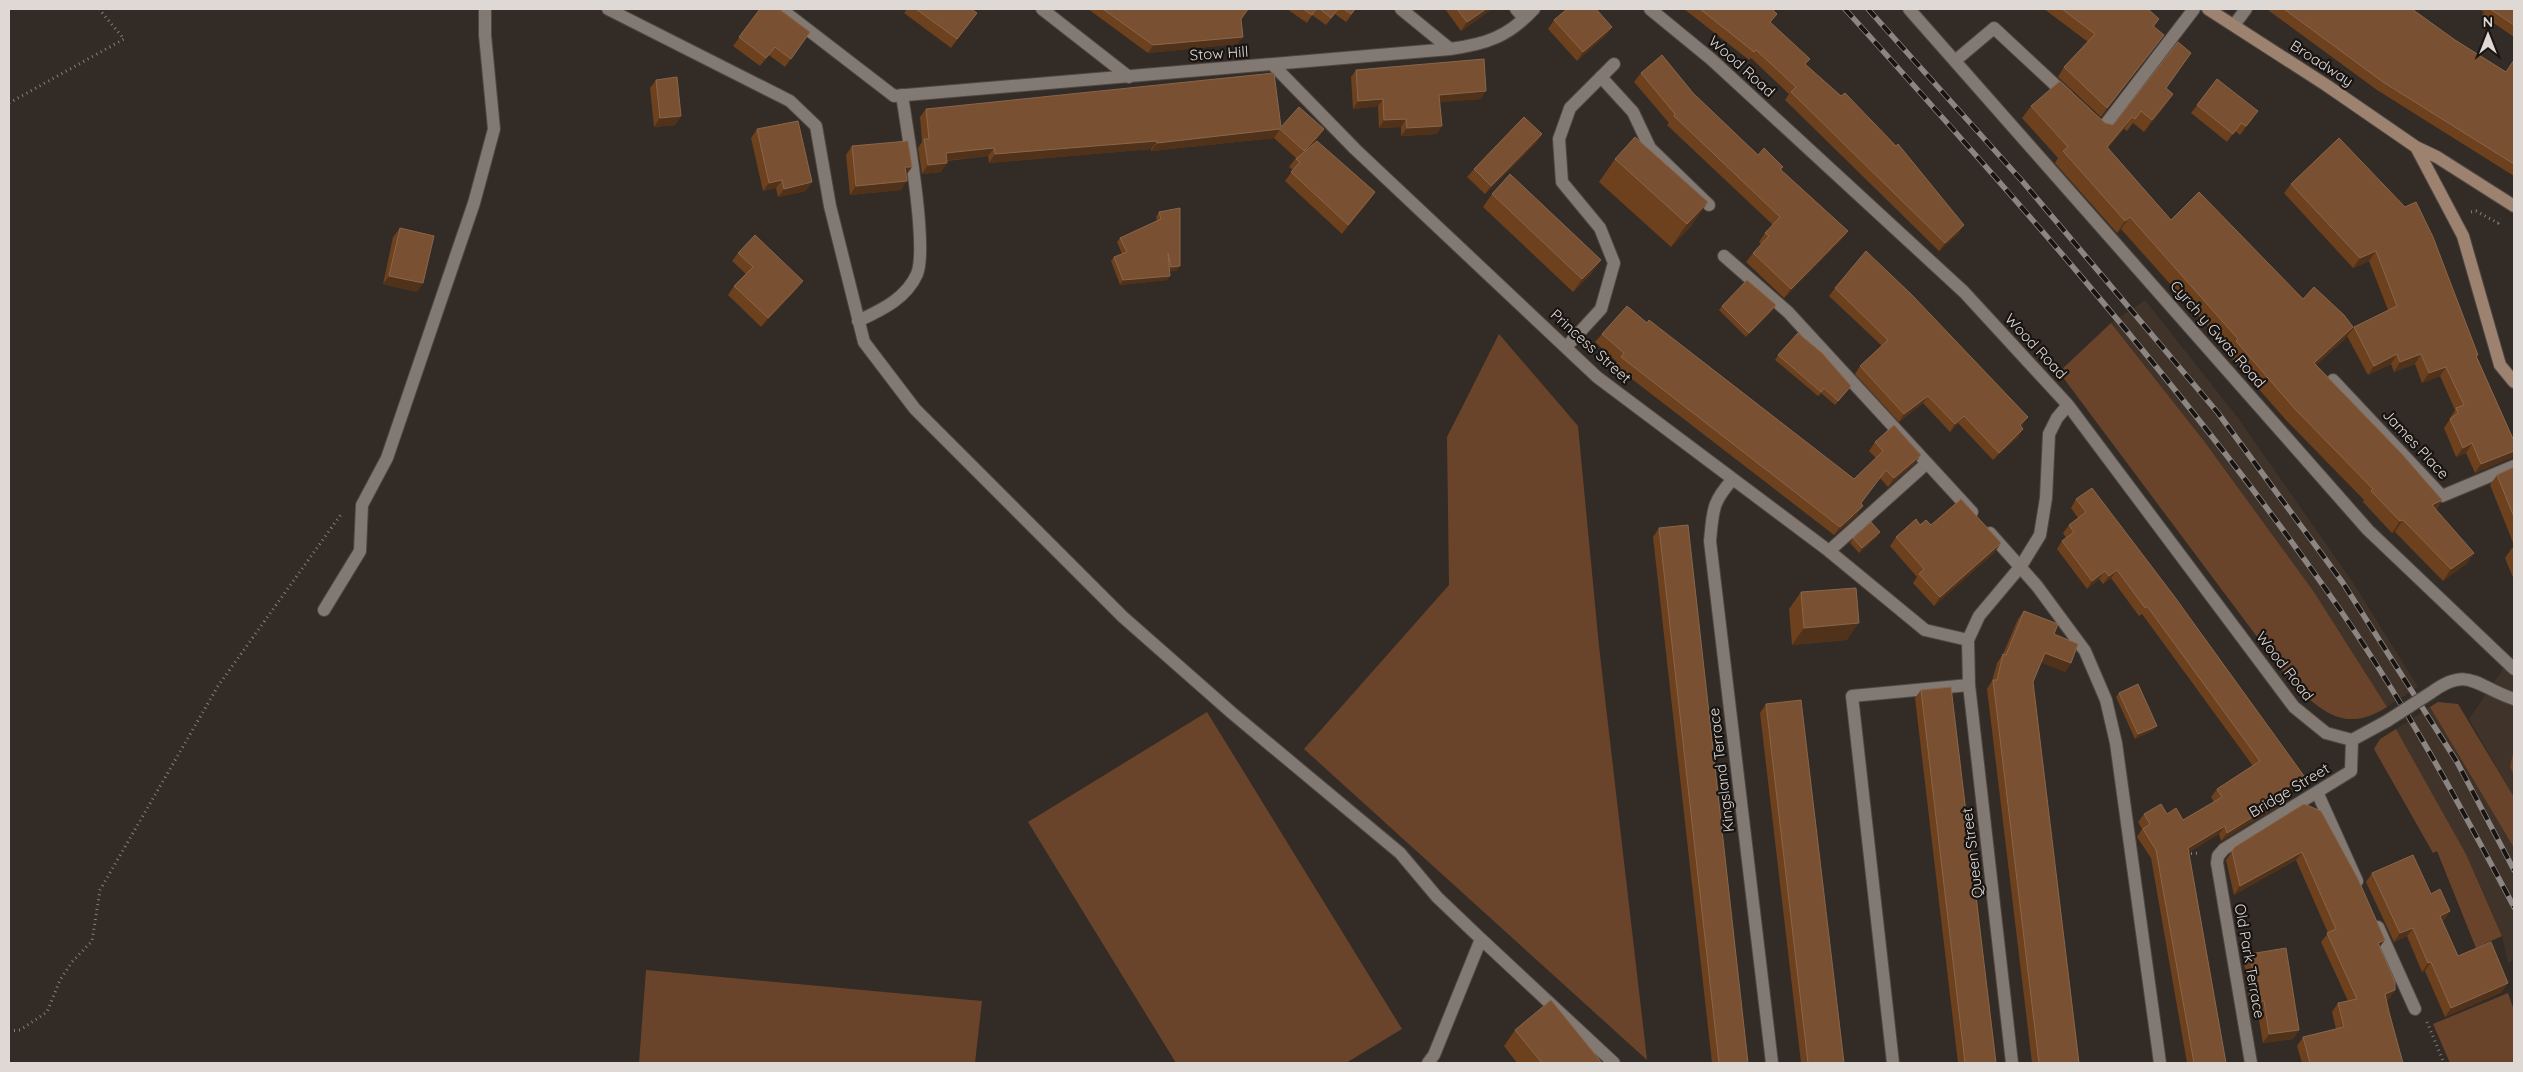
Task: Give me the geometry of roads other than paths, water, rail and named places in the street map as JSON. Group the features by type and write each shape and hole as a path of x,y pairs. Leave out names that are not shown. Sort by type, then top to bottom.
{"main road":[{"name":"Broadway","path":"2208,9 2416,147 2437,157 2514,206"},
{"path":"2416,147 2463,236 2500,365 2514,380"}],"street":[{"path":"324,610 360,551 362,505 387,458 482,176 494,129 485,35 485,9"},
{"path":"608,9 790,101 816,126 830,206 864,342 915,409 1123,617 1232,714 1400,853 1438,897 1614,1063"},
{"path":"781,9 898,95 921,245 918,273 906,291 885,308 858,321"},
{"path":"1042,9 1128,76"},
{"path":"1401,9 1450,49"},
{"name":"Wood Road","path":"1650,9 1711,59 1964,292 2068,405 2294,707 2326,733 2352,740"},
{"name":"Cyrch y Gwas Road","path":"1909,9 1956,60 2368,530 2514,669"},
{"path":"2088,116 2102,129 2194,9"},
{"path":"2234,25 2246,9"},
{"name":"Stow Hill","path":"898,95 1450,49 1483,44 1508,33 1525,12"},
{"path":"1956,60 1994,28 2073,102"},
{"path":"1566,346 1601,309 1614,263 1600,228 1562,182 1559,139 1570,108 1614,64"},
{"name":"Princess Street","path":"1273,65 1355,149 1597,377 1829,551 1925,630 1968,640"},
{"path":"1601,77 1633,112 1650,148 1709,205"},
{"path":"1724,256 1788,312 1927,463 2021,566 2085,651 2106,700 2116,743 2160,1063"},
{"name":"James Place","path":"2333,380 2442,496 2514,466"},
{"path":"1968,640 1979,616 2021,566 2040,534 2046,498 2049,434 2057,418 2068,405"},
{"path":"1829,551 1927,463"},
{"name":"Kingsland Terrace","path":"1734,479 1713,506 1710,541 1772,1063"},
{"name":"Queen Street","path":"1968,640 1969,685 2012,1063"},
{"path":"2352,740 2387,721 2447,681 2468,678 2497,693 2514,699"},
{"path":"1893,1063 1852,696 1969,685"},
{"name":"Bridge Street","path":"2217,863 2218,856 2224,849 2350,771 2352,740"},
{"path":"2317,792 2362,891"},
{"name":"Old Park Terrace","path":"2217,863 2252,1063"},
{"path":"2374,918 2415,1008"},
{"path":"1428,1063 1444,1030 1481,939"}],"railway":[{"path":"1845,9 2034,221 2095,293 2214,439 2272,515 2327,591 2378,667 2449,786 2514,907"},
{"path":"1868,9 2023,182 2218,413 2343,583 2457,762 2514,870"}]}
